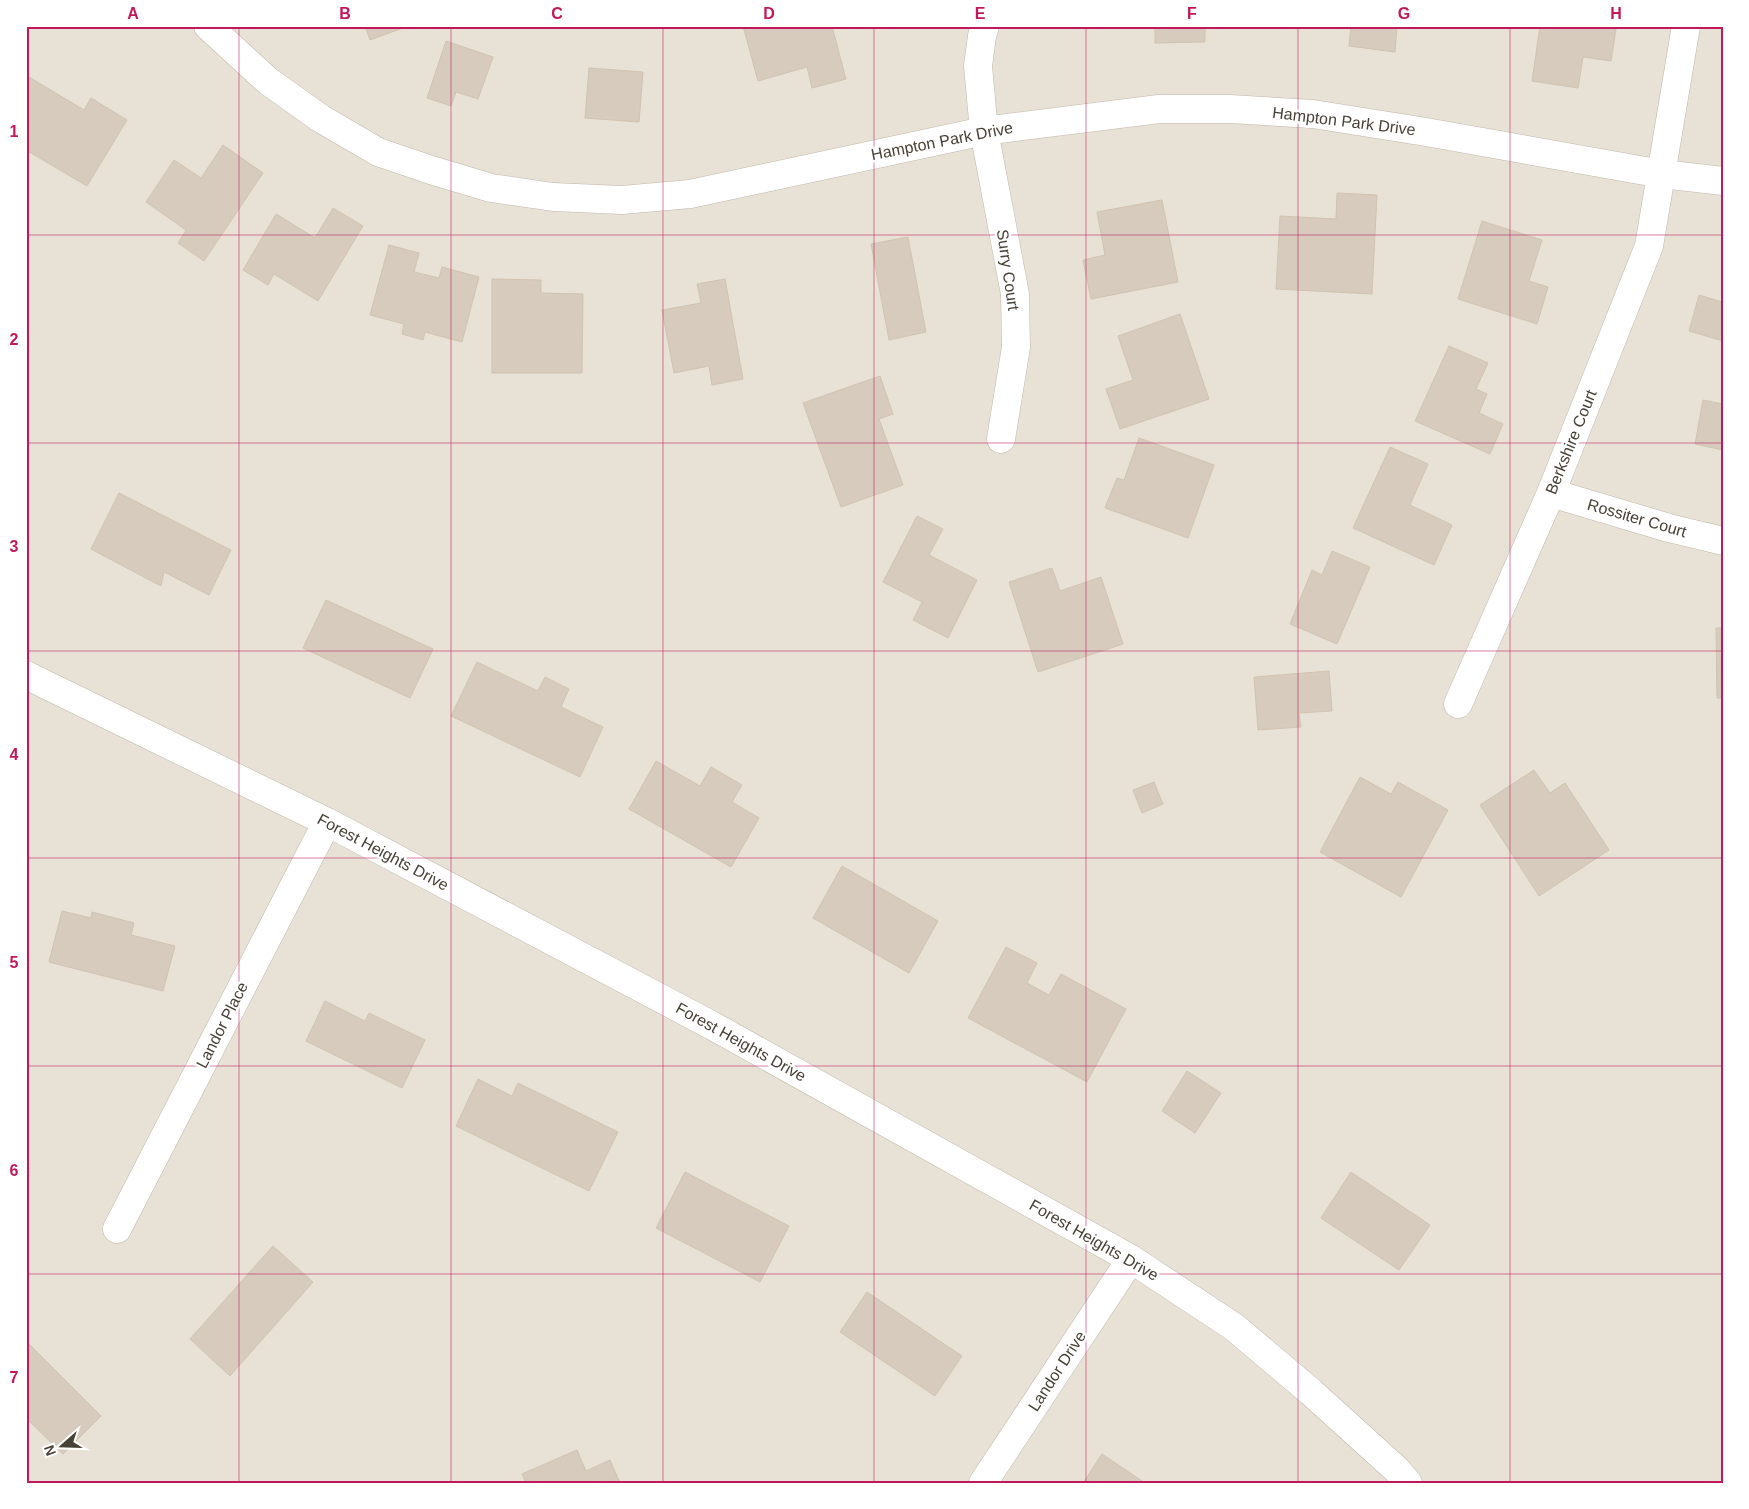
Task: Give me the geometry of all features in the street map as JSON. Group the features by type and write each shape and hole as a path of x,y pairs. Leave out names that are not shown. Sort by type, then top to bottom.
{"street":[{"name":"Hampton Park Drive","path":"208,26 268,81 320,118 378,152 491,188 553,198 622,200 690,194 984,131 1159,109 1230,109 1313,114 1662,174 1723,181"},
{"name":"Surry Court","path":"985,26 978,66 984,131 1015,294 1016,347 1002,439"},
{"name":"Berkshire Court","path":"1458,704 1551,493 1649,246 1686,26"},
{"name":"Rossiter Court","path":"1551,493 1669,528 1723,541"},
{"name":"Forest Heights Drive","path":"26,675 327,822 721,1030 1131,1259 1234,1327 1311,1392 1397,1470 1408,1483"},
{"name":"Landor Place","path":"117,1229 327,822"},
{"name":"Landor Drive","path":"983,1483 1131,1259"}],"shaded area":[{"path":"26,26 1723,26 1723,1483 26,1483"}],"building":[{"path":"365,26 402,26 403,28 370,40"},
{"path":"743,26 832,26 846,79 812,88 807,67 758,81"},
{"path":"1155,26 1233,26 1205,27 1205,42 1155,43"},
{"path":"1351,26 1397,26 1395,52 1349,46"},
{"path":"1540,26 1596,26 1616,29 1611,61 1583,57 1578,88 1532,81"},
{"path":"446,41 493,57 478,99 456,92 451,106 427,98"},
{"path":"589,68 643,72 639,122 585,118"},
{"path":"29,77 84,110 91,98 127,120 87,186 26,150 26,81"},
{"path":"223,145 263,173 204,261 178,243 186,230 146,202 174,160 201,178"},
{"path":"1337,193 1377,195 1372,294 1276,289 1280,216 1336,219"},
{"path":"1162,200 1178,282 1091,299 1083,260 1105,255 1097,212"},
{"path":"333,208 363,226 318,301 274,274 268,285 243,270 276,214 315,238"},
{"path":"1482,221 1542,240 1529,281 1548,287 1537,324 1458,299"},
{"path":"908,237 926,332 889,340 871,244"},
{"path":"389,245 419,253 414,272 439,278 442,267 479,277 462,342 425,332 423,340 402,334 404,324 370,315"},
{"path":"492,279 541,280 541,293 583,294 582,373 492,373"},
{"path":"725,279 743,379 712,385 709,366 674,373 662,310 701,303 697,284"},
{"path":"1699,295 1722,302 1723,298 1723,341 1689,331"},
{"path":"1180,314 1209,399 1120,429 1106,389 1133,380 1118,336"},
{"path":"1449,346 1488,363 1476,389 1487,394 1479,413 1503,424 1490,454 1415,421"},
{"path":"880,376 893,414 879,419 903,485 841,507 803,403"},
{"path":"1703,400 1723,404 1723,450 1695,444"},
{"path":"1139,438 1214,465 1188,538 1105,508 1117,478 1124,480"},
{"path":"1390,447 1428,464 1410,505 1452,525 1434,565 1353,528"},
{"path":"119,493 231,550 209,595 164,572 161,586 91,549"},
{"path":"917,516 943,529 929,555 977,580 948,638 913,620 922,602 883,582"},
{"path":"1332,551 1370,567 1337,644 1290,624 1312,570 1322,575"},
{"path":"1052,568 1060,591 1101,577 1123,644 1038,672 1009,582"},
{"path":"326,600 433,649 410,698 303,648"},
{"path":"1716,628 1723,628 1723,698 1717,698"},
{"path":"477,662 538,691 545,677 569,689 561,707 603,727 580,777 451,716"},
{"path":"1329,671 1332,711 1299,713 1301,727 1258,730 1254,677"},
{"path":"656,761 700,786 711,767 742,785 732,802 759,818 731,867 629,809"},
{"path":"1534,770 1550,793 1565,783 1609,850 1539,896 1480,805"},
{"path":"1360,777 1391,794 1398,782 1448,810 1401,897 1320,852"},
{"path":"1154,782 1163,804 1142,813 1133,790"},
{"path":"842,866 938,921 909,973 813,918"},
{"path":"62,911 91,918 92,912 134,923 131,935 175,946 163,991 49,962"},
{"path":"1006,947 1037,963 1027,983 1049,995 1061,974 1126,1009 1087,1082 968,1018"},
{"path":"325,1001 365,1021 369,1013 425,1040 402,1088 306,1041"},
{"path":"1187,1071 1221,1093 1195,1133 1162,1111"},
{"path":"478,1079 512,1096 518,1083 618,1132 589,1191 456,1126"},
{"path":"685,1172 789,1226 760,1282 656,1228"},
{"path":"1351,1172 1430,1225 1399,1270 1321,1218"},
{"path":"273,1246 313,1282 230,1376 190,1339"},
{"path":"867,1292 962,1356 935,1396 840,1332"},
{"path":"27,1342 101,1416 63,1454 26,1418"},
{"path":"577,1450 586,1471 610,1460 620,1483 526,1483 522,1474"},
{"path":"1102,1454 1145,1483 1083,1483"}]}
